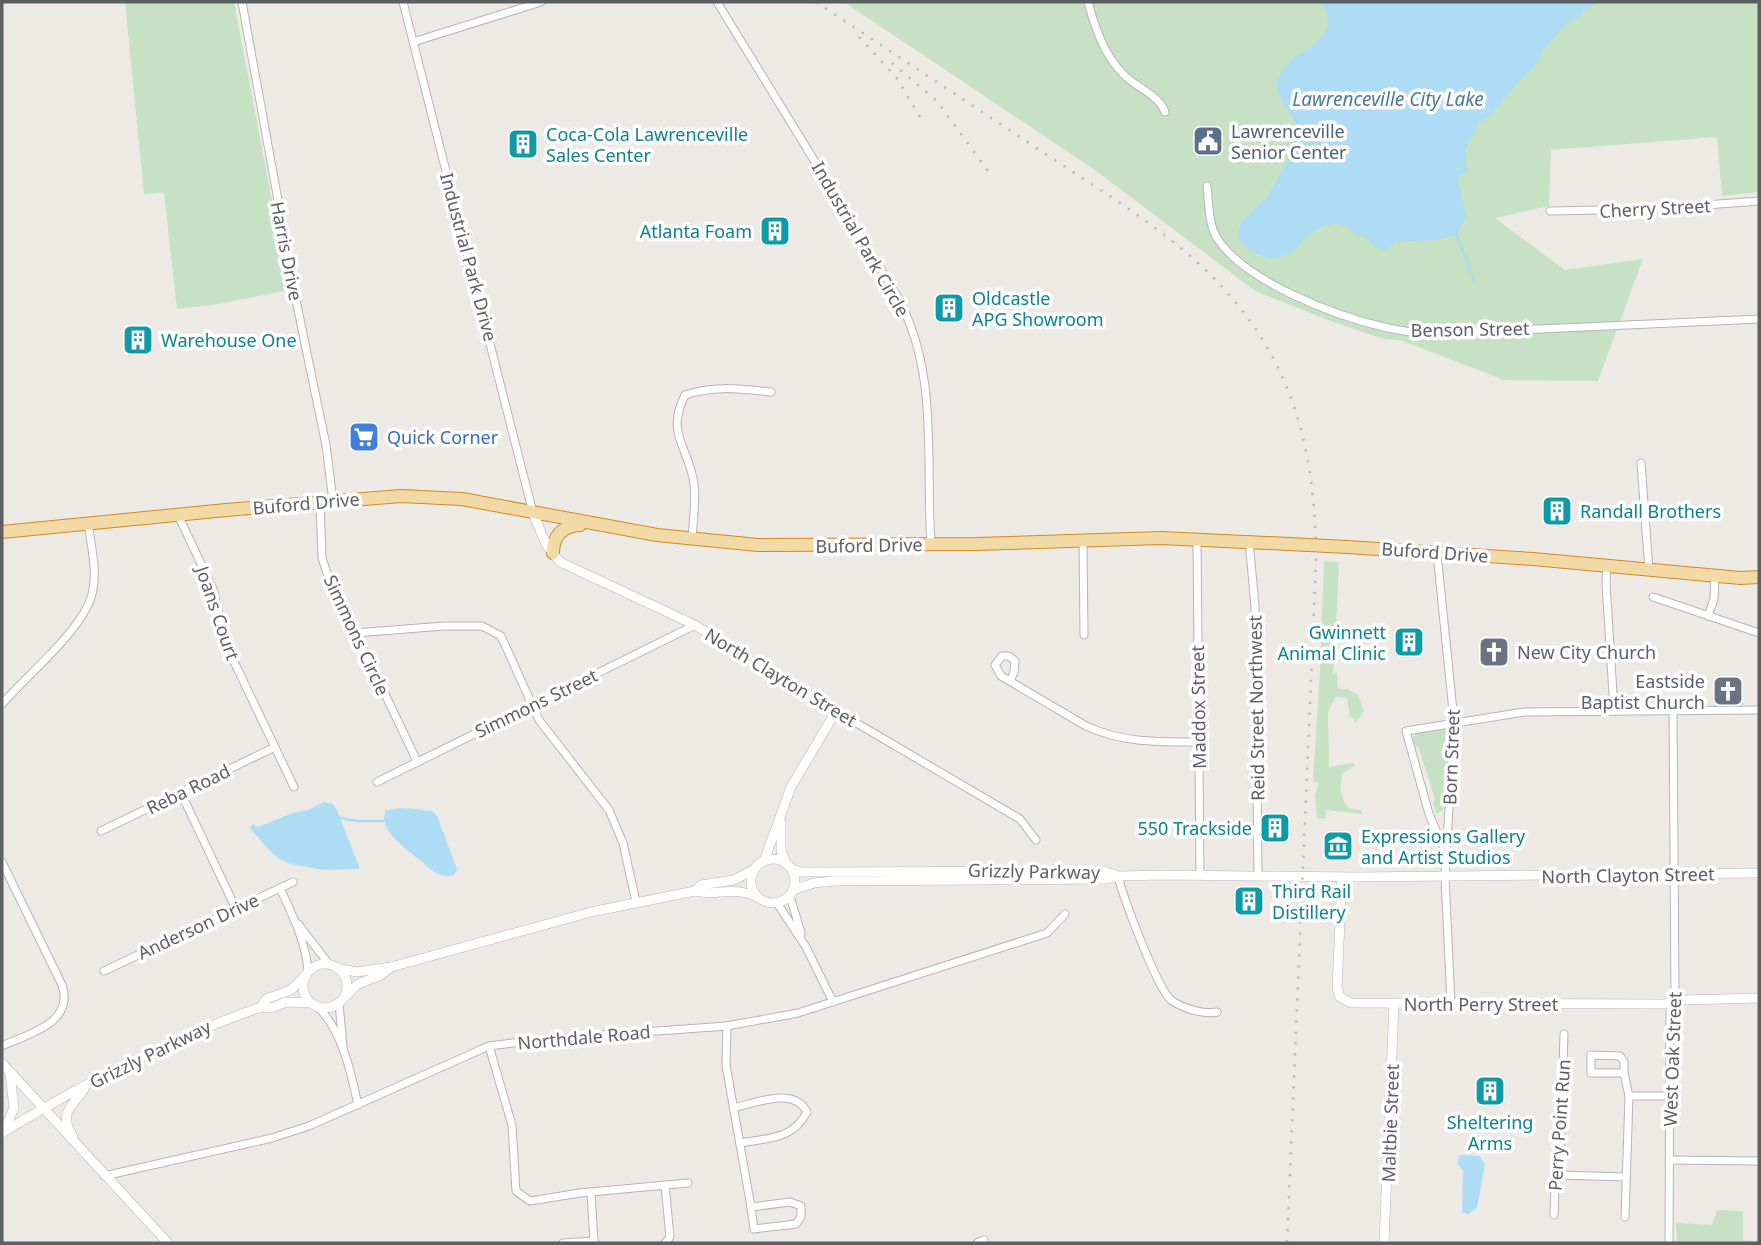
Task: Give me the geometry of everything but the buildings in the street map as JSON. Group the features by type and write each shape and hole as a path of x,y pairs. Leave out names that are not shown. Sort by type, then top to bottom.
{"highway":[{"name":"Buford Drive","path":"2,532 386,496 461,499 691,540 788,546 1083,540 1249,541 1607,566 1715,576 1759,584"},
{"path":"553,553 553,543 560,531 570,525 593,524"},
{"name":"Buford Drive","path":"1740,579 1759,577"}],"street":[{"name":"Harris Drive","path":"242,2 294,292 326,445 326,501"},
{"name":"Industrial Park Drive","path":"403,2 533,513"},
{"path":"413,41 541,2"},
{"name":"Industrial Park Circle","path":"717,2 891,285 913,329 921,356 926,392 931,544"},
{"path":"1088,2 1097,33 1114,62 1130,80 1156,99 1164,112"},
{"name":"Benson Street","path":"1207,186 1212,225 1217,239 1231,255 1250,270 1304,300 1384,327 1425,334 1759,319"},
{"name":"Cherry Street","path":"1550,211 1652,209 1759,201"},
{"path":"691,540 694,483 676,428 677,410 685,396 704,389 737,388 771,392"},
{"path":"1641,463 1649,570"},
{"name":"Simmons Circle","path":"326,501 322,558 327,573 417,761"},
{"name":"North Clayton Street","path":"533,513 546,544 560,562 695,625 743,657 1020,819 1036,840"},
{"name":"Joans Court","path":"178,515 212,589 227,647 295,787"},
{"path":"2,704 73,629 89,605 94,574 88,523"},
{"name":"Maddox Street","path":"1197,539 1200,874"},
{"path":"1083,540 1084,635"},
{"name":"Reid Street Northwest","path":"1249,541 1255,606 1258,875"},
{"name":"Born Street","path":"1437,553 1454,721 1445,877 1451,1004"},
{"path":"1607,566 1614,710"},
{"path":"1708,615 1714,599 1715,576"},
{"path":"1653,597 1759,633"},
{"name":"Simmons Street","path":"377,782 695,625"},
{"path":"355,633 482,626 501,636 539,720 609,810 623,843 636,902"},
{"path":"1010,681 1086,726 1109,736 1132,741 1199,742"},
{"name":"West Oak Street","path":"1669,1243 1670,1010 1675,992 1673,709"},
{"path":"695,891 701,885 734,880 753,870 764,860 791,787 836,710"},
{"path":"1446,853 1429,814 1406,731 1454,721 1524,712 1759,710"},
{"name":"Reba Road","path":"101,831 275,747"},
{"path":"181,793 236,909"},
{"path":"781,817 781,851 795,875 792,893 806,947"},
{"path":"764,860 775,859 789,866"},
{"path":"2,862 62,985 65,1000 55,1021 2,1046"},
{"name":"Grizzly Parkway","path":"789,866 801,872 1104,871 1118,876"},
{"path":"753,870 751,884 757,897"},
{"name":"North Clayton Street","path":"1118,876 1200,874 1445,877 1759,873"},
{"path":"1118,876 1138,933 1169,998 1183,1006 1217,1012"},
{"name":"Grizzly Parkway","path":"792,893 814,883 834,881 1105,879 1118,876"},
{"name":"North Perry Street","path":"1342,877 1337,988 1340,997 1351,1003 1673,1002"},
{"name":"Anderson Drive","path":"104,971 293,882"},
{"path":"280,888 296,921 307,958 303,991 328,1017 344,1051 358,1105"},
{"path":"296,921 328,963 357,972 391,967 542,925 695,891 745,891 763,901 777,903 792,893"},
{"path":"777,903 806,947 833,1002"},
{"name":"Northdale Road","path":"104,1176 272,1138 326,1120 489,1046 545,1039 727,1026 798,1013 1047,933 1065,914"},
{"path":"306,974 320,964 328,963"},
{"path":"314,1005 325,1008 342,1000 358,984 391,967"},
{"path":"341,969 348,983 342,1000 344,1051"},
{"name":"Grizzly Parkway","path":"261,1007 266,999 291,990 306,974"},
{"path":"1673,1002 1759,999"},
{"name":"Grizzly Parkway","path":"2,1133 87,1084 180,1037 261,1007 271,1008 286,1002 314,1005"},
{"name":"Maltbie Street","path":"1384,1243 1394,1004"},
{"path":"727,1026 726,1065 754,1229 796,1224 802,1217 801,1206 790,1202 751,1207"},
{"name":"Perry Point Run","path":"1554,1215 1555,1187 1560,1165 1564,1034"},
{"path":"489,1046 512,1125 516,1191 530,1201 688,1183"},
{"path":"1624,1073 1591,1073 1591,1055 1619,1056 1624,1062 1629,1096 1625,1217"},
{"path":"2,1063 168,1243"},
{"path":"2,1133 14,1108 10,1073"},
{"path":"76,1145 66,1123 66,1114 70,1104 87,1084"},
{"path":"1629,1096 1670,1096"},
{"path":"733,1108 790,1097 803,1103 807,1112 793,1132 740,1143"},
{"path":"1670,1160 1759,1161"},
{"path":"1558,1175 1626,1177"},
{"path":"665,1185 670,1237 665,1243"},
{"path":"563,1243 594,1242 591,1192"}],"green space":[{"path":"125,2 234,2 289,290 177,309 164,193 144,194"},
{"path":"844,2 1759,2 1759,192 1722,196 1717,137 1551,150 1549,206 1495,218 1565,270 1643,259 1598,381 1504,380 1403,341 1380,338 1333,322 1255,291 1095,170"},
{"path":"1324,561 1339,562 1333,675 1337,671 1338,689 1347,689 1358,695 1364,712 1355,723 1353,717 1350,717 1347,698 1335,697 1328,712 1329,767 1353,763 1355,765 1343,773 1341,791 1348,808 1361,810 1363,814 1326,810 1325,819 1317,818 1315,796 1319,782 1313,782"},
{"path":"1447,729 1449,732 1443,810 1437,814 1433,803 1435,799 1413,737 1418,733"},
{"path":"1717,1210 1743,1211 1743,1240 1759,1243 1677,1243 1676,1223 1712,1225"}],"water":[{"name":"Lawrenceville City Lake","path":"1322,2 1602,2 1587,8 1579,17 1564,25 1542,52 1539,62 1491,114 1478,124 1465,150 1467,171 1458,181 1466,216 1458,234 1437,240 1395,242 1386,250 1378,248 1364,236 1356,236 1349,228 1337,223 1321,227 1305,238 1294,251 1270,259 1249,251 1239,240 1238,232 1241,222 1266,199 1296,148 1297,125 1281,100 1276,84 1286,66 1325,33 1328,25"},
{"path":"324,802 333,804 337,810 360,869 324,870 290,864 279,859 250,828 253,824 258,827"},
{"path":"403,808 432,811 437,816 457,869 454,875 444,876 435,872 388,830 384,817 386,810"},
{"path":"1460,1155 1480,1156 1485,1165 1477,1208 1468,1214 1462,1212 1463,1171 1457,1163"}],"waterway":[{"path":"1457,235 1474,281"},
{"path":"340,818 385,821"}],"railway":[{"path":"816,2 1173,241 1222,287 1250,321 1272,356 1289,393 1310,473 1316,562 1287,1243"},
{"path":"859,37 896,77 920,117"},
{"path":"892,63 937,101 993,178"}],"place":[{"name":"Lawrenceville Senior Center","path":"1208,141"},
{"name":"Coca-Cola Lawrenceville Sales Center","path":"523,144"},
{"name":"Atlanta Foam","path":"775,231"},
{"name":"Oldcastle APG Showroom","path":"949,308"},
{"name":"Warehouse One","path":"138,340"},
{"name":"Quick Corner","path":"364,437"},
{"name":"Randall Brothers","path":"1557,511"},
{"name":"Gwinnett Animal Clinic","path":"1409,642"},
{"name":"New City Church","path":"1494,652"},
{"name":"Eastside Baptist Church","path":"1728,691"},
{"name":"550 Trackside","path":"1275,828"},
{"name":"Expressions Gallery and Artist Studios","path":"1338,846"},
{"name":"Third Rail Distillery","path":"1249,901"},
{"name":"Sheltering Arms","path":"1490,1091"}]}
